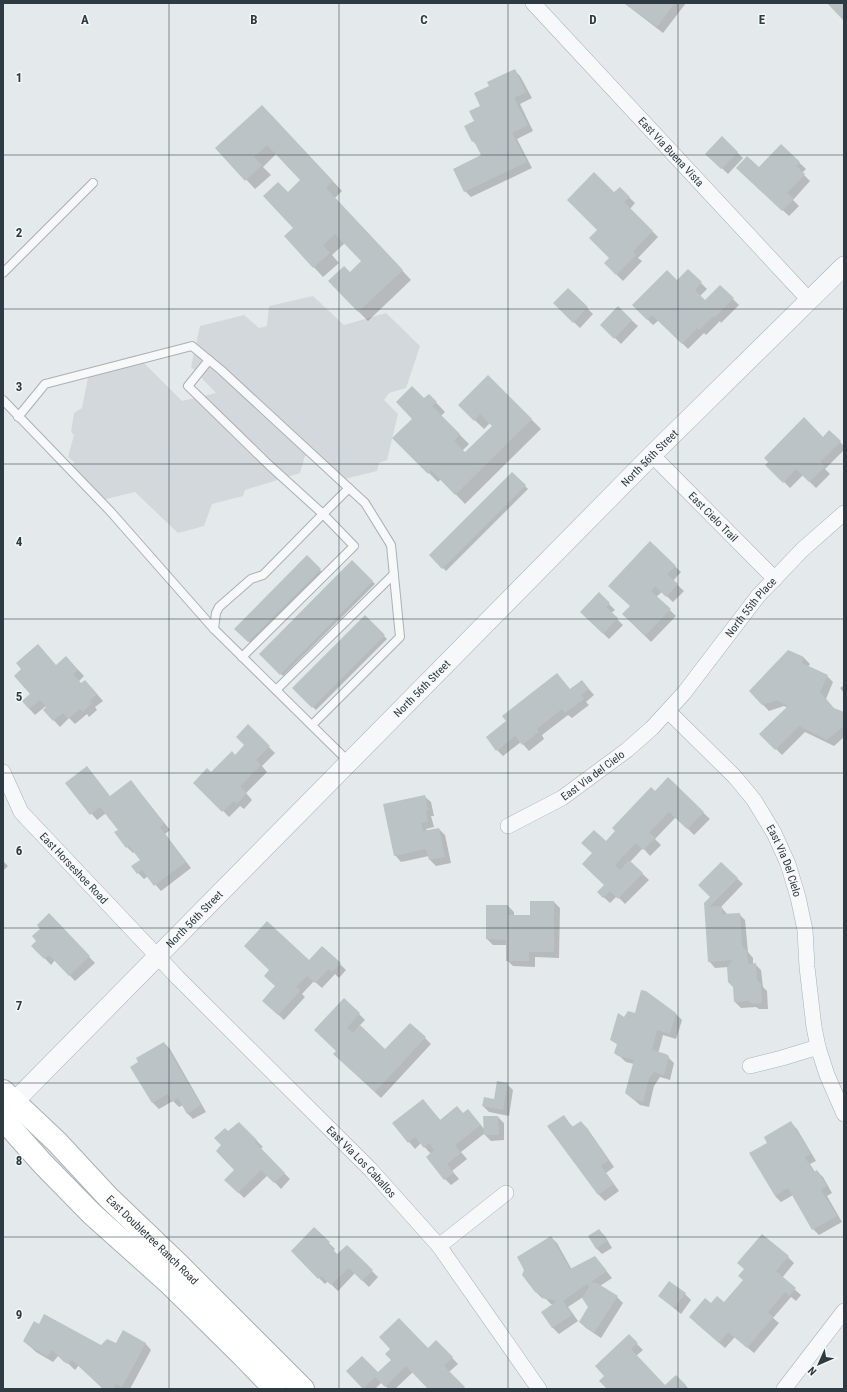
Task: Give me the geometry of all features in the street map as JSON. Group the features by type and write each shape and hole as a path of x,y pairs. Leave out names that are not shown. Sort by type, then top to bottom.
{"main road":[{"name":"East Doubletree Ranch Road","path":"6,1106 43,1164 92,1214 169,1283 244,1356 275,1389"},
{"name":"East Doubletree Ranch Road","path":"6,1106 57,1142 108,1197 184,1269 303,1389"}],"street":[{"name":"East Via Buena Vista","path":"533,3 809,300"},
{"name":"North 56th Street","path":"6,1106 157,957 652,455 844,266"},
{"name":"East Cielo Trail","path":"652,455 775,579"},
{"name":"North 55th Place","path":"668,711 684,693 758,596 802,550 844,513"},
{"name":"East Via del Cielo","path":"508,826 562,798 627,750 652,728 668,711"},
{"name":"East Via Del Cielo","path":"668,711 735,777 754,800 774,833 788,864 798,897 805,930 808,975 814,1027 818,1047 827,1075 844,1114"},
{"name":"East Horseshoe Road","path":"3,772 21,812 157,957"},
{"name":"East Via Los Caballos","path":"157,957 370,1169 439,1246 539,1389"},
{"path":"750,1066 818,1047"},
{"path":"439,1246 506,1193"},
{"path":"784,1389 844,1311"}],"lane":[{"path":"3,273 93,184"},
{"path":"18,417 45,384 192,346 222,370 365,503 391,545 400,637 312,725"},
{"path":"209,360 188,386 269,465 323,514 354,546 242,657"},
{"path":"3,400 110,511 214,629 349,762"},
{"path":"214,629 216,613 219,607 251,579 263,575 349,488"},
{"path":"276,690 394,574"}],"shaded area":[{"path":"313,296 344,325 386,313 420,346 406,388 389,393 384,400 398,414 387,460 379,463 377,471 340,480 316,455 305,456 300,473 245,490 243,496 212,504 204,526 178,533 135,492 98,501 71,475 74,462 68,457 74,435 71,432 74,413 82,408 90,368 136,355 182,401 216,393 191,367 200,326 244,315 259,328 267,326 269,306"}],"building":[{"path":"624,3 675,3 657,27"},
{"path":"827,3 844,3 844,21"},
{"path":"515,69 526,92 514,98 528,125 512,133 527,162 464,192 453,169 481,155 464,126 474,121 469,111 480,106 474,93 489,86 487,82"},
{"path":"262,105 333,181 326,188 403,270 358,312 328,281 344,266 350,272 361,261 335,234 323,245 330,253 313,268 284,236 293,228 263,196 278,182 288,192 300,180 267,145 254,157 262,165 245,181 215,148"},
{"path":"722,136 738,152 721,169 705,154"},
{"path":"781,144 800,162 796,166 805,174 787,193 794,199 782,211 736,168 747,156 759,167"},
{"path":"594,172 614,192 620,187 630,197 624,202 653,231 633,251 636,255 616,275 604,263 609,258 589,238 597,230 567,200"},
{"path":"688,269 702,282 695,290 705,300 720,285 734,298 714,318 713,316 699,330 697,328 682,344 652,315 647,320 632,305 667,270 677,280"},
{"path":"568,288 588,307 573,323 553,303"},
{"path":"618,306 632,320 614,339 600,325"},
{"path":"488,375 532,419 455,495 431,470 428,474 392,438 412,419 396,402 412,386 424,398 429,394 437,402 432,406 460,434 454,441 465,452 492,426 480,414 474,421 458,405"},
{"path":"804,417 823,437 829,430 841,441 820,462 825,467 809,482 796,469 783,483 765,465 768,462 764,458"},
{"path":"512,472 526,485 442,569 429,555"},
{"path":"650,541 676,566 667,574 678,584 666,597 655,586 651,591 671,609 645,636 622,614 630,606 608,586"},
{"path":"307,555 321,569 248,642 234,629"},
{"path":"352,560 373,581 280,675 259,654"},
{"path":"599,592 610,603 606,607 618,618 603,634 580,612"},
{"path":"365,615 385,635 312,708 292,688"},
{"path":"38,644 56,665 66,656 78,670 73,674 81,683 85,680 97,694 90,701 92,703 83,712 80,709 68,719 63,713 53,721 43,710 46,707 40,700 29,709 22,701 30,694 14,676 21,669 16,663"},
{"path":"788,650 804,657 802,663 828,675 820,692 834,708 844,712 844,726 827,740 799,726 775,750 759,734 788,706 777,700 762,705 749,691"},
{"path":"557,673 570,689 582,680 589,689 581,695 584,699 565,713 562,709 537,729 539,732 522,745 515,736 496,751 486,737 506,721 502,716"},
{"path":"248,724 270,746 256,760 261,765 240,786 247,793 237,804 234,801 222,812 193,783 207,768 211,772 232,751 235,755 244,745 236,737"},
{"path":"87,766 110,796 131,780 164,824 160,827 186,862 154,886 142,870 137,874 131,866 140,860 129,846 126,848 114,832 118,830 100,807 90,815 65,783"},
{"path":"668,777 704,812 687,829 669,812 649,832 655,838 643,850 636,843 615,865 620,870 629,860 643,873 618,899 610,891 603,898 597,892 604,885 582,864 592,853 581,843 594,830 606,841 615,831 612,828 651,787 655,791"},
{"path":"425,795 428,810 426,811 428,822 421,823 423,831 439,828 445,857 429,860 426,849 394,856 383,804"},
{"path":"721,862 738,878 709,907 722,906 722,914 740,913 742,946 747,951 748,964 756,963 757,980 761,984 762,1003 752,1004 749,1001 734,1002 733,987 728,982 727,967 733,960 708,962 704,903 710,897 698,885"},
{"path":"530,901 554,901 554,952 529,952 529,961 506,961 506,940 486,939 486,905 508,905 508,915 530,915"},
{"path":"49,913 90,956 69,976 49,955 44,959 31,946 36,941 32,936 40,929 37,925"},
{"path":"267,921 309,960 322,946 341,963 332,972 329,969 315,983 307,976 296,987 300,991 278,1015 262,1001 275,986 264,976 269,970 244,946"},
{"path":"641,990 646,991 676,1013 670,1034 657,1030 652,1050 669,1056 664,1075 654,1072 649,1079 643,1102 633,1099 625,1093 634,1060 618,1056 614,1053 617,1044 610,1040 618,1013 624,1017 628,1011 635,1013"},
{"path":"344,998 360,1013 347,1028 353,1033 360,1025 385,1049 410,1023 426,1037 375,1092 333,1054 336,1051 314,1030"},
{"path":"164,1042 201,1105 187,1114 178,1098 172,1102 168,1094 152,1103 130,1067 138,1062 136,1058"},
{"path":"497,1081 508,1083 503,1110 482,1106 484,1097 494,1099"},
{"path":"423,1099 440,1120 457,1106 463,1113 468,1109 481,1125 455,1145 461,1153 447,1164 454,1173 444,1180 426,1157 434,1150 429,1143 424,1148 415,1137 408,1143 392,1123"},
{"path":"564,1115 572,1127 581,1121 609,1160 601,1166 614,1184 598,1195 547,1126"},
{"path":"483,1116 498,1116 499,1135 484,1135"},
{"path":"791,1121 811,1154 805,1157 814,1172 817,1170 827,1186 821,1190 837,1216 812,1230 788,1188 775,1196 749,1153 767,1143 764,1137"},
{"path":"239,1122 257,1140 255,1142 285,1173 274,1183 261,1170 238,1193 224,1180 234,1170 216,1151 221,1145 214,1138 225,1128 228,1131"},
{"path":"314,1227 330,1242 328,1244 337,1254 347,1245 373,1270 362,1281 349,1268 331,1285 321,1276 318,1279 291,1251"},
{"path":"599,1229 607,1241 596,1249 588,1236"},
{"path":"762,1234 789,1256 776,1271 796,1288 789,1296 785,1292 768,1312 773,1317 747,1348 728,1332 719,1343 689,1317 705,1298 711,1303 717,1296 724,1302 743,1280 738,1276 744,1269 737,1263"},
{"path":"551,1236 570,1269 595,1256 607,1271 591,1282 597,1283 618,1296 594,1333 579,1322 588,1307 582,1298 589,1287 587,1284 563,1301 572,1315 552,1328 541,1312 557,1301 543,1298 540,1294 535,1292 522,1275 524,1270 517,1257"},
{"path":"669,1281 686,1293 674,1308 658,1296"},
{"path":"44,1314 101,1345 107,1339 116,1343 123,1330 146,1343 122,1387 116,1384 114,1389 103,1389 72,1360 68,1364 64,1362 52,1350 47,1356 23,1341 34,1321 39,1324"},
{"path":"399,1318 428,1348 436,1340 453,1357 444,1366 465,1387 463,1389 428,1389 406,1366 385,1387 375,1377 363,1389 346,1371 362,1356 378,1372 391,1360 385,1354 390,1349 379,1337"},
{"path":"629,1334 638,1343 631,1349 665,1385 676,1375 686,1385 683,1389 607,1389 599,1381 604,1376 595,1366"}]}
